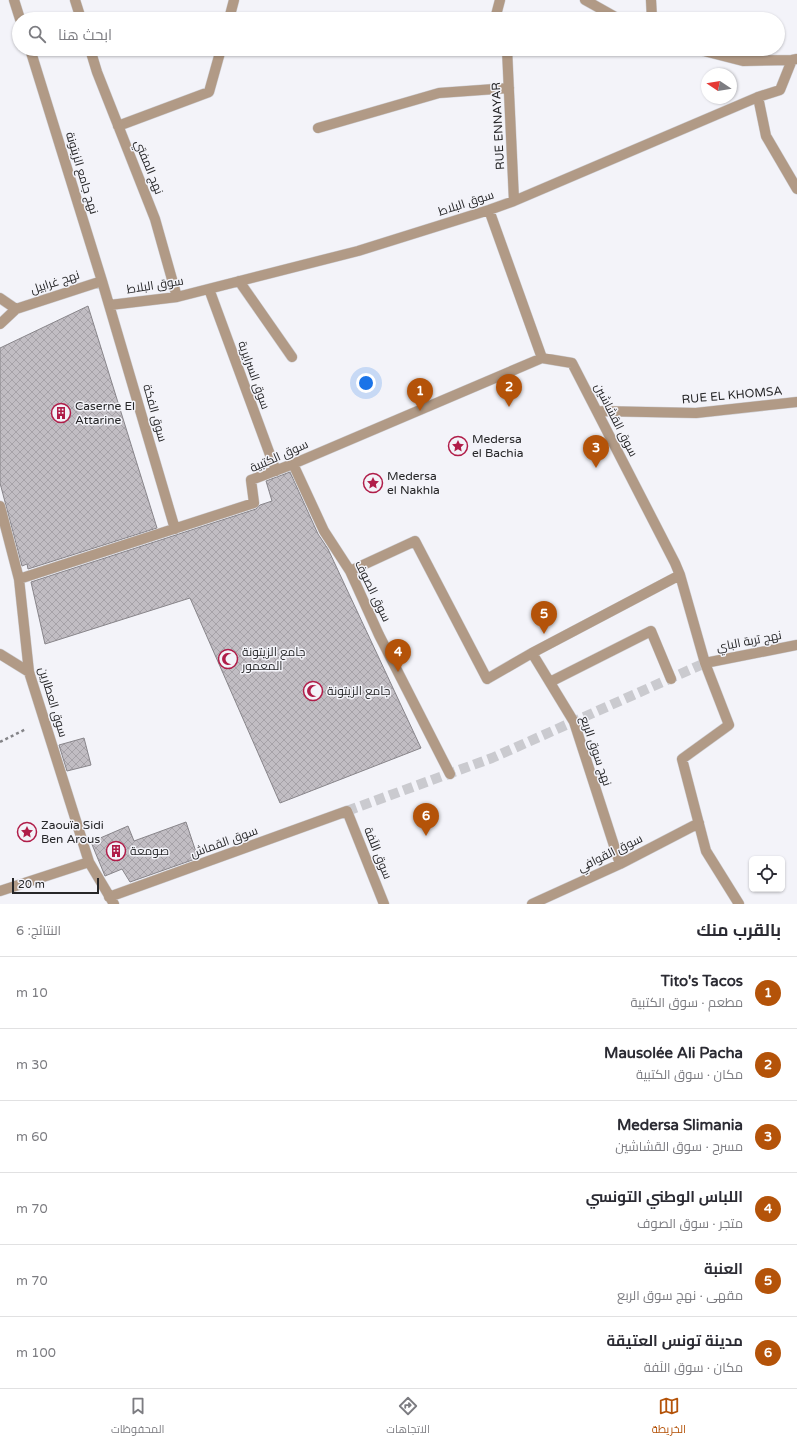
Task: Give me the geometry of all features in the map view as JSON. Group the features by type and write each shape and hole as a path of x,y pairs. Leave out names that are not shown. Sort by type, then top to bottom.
{"street":[{"path":"14,0 18,12"},
{"path":"75,0 79,12"},
{"path":"231,12 234,0"},
{"path":"497,12 500,0"},
{"path":"585,0 606,12"},
{"path":"651,0 652,12"},
{"name":"نهج جامع الزيتونة","path":"32,56 110,305"},
{"name":"نهج المفتي","path":"92,56 97,72 155,219 177,297"},
{"path":"118,126 209,92 219,56"},
{"name":"RUE ENNAYAR","path":"507,56 514,201"},
{"path":"723,56 743,61 794,59"},
{"name":"سوق البلاط","path":"110,305 177,297 209,289 358,251 489,210 514,201 758,97 780,90 794,59"},
{"path":"318,128 438,93 509,88"},
{"path":"758,97 766,136 797,189"},
{"path":"489,210 542,358"},
{"name":"نهج غرابيل","path":"0,324 16,309 102,281"},
{"path":"239,281 292,358"},
{"name":"سوق السرايرية","path":"209,289 276,471"},
{"path":"0,298 16,309"},
{"name":"سوق الفكة","path":"110,305 175,529"},
{"name":"سوق القشاشين","path":"542,358 572,363 675,562 680,575 705,663 728,725 682,759 699,823"},
{"name":"سوق الكتبية","path":"19,579 254,503 251,480 293,464 542,358"},
{"name":"RUE EL KHOMSA","path":"597,411 696,413 797,402"},
{"name":"سوق الصوف","path":"293,464 324,530 350,571 379,635 450,774"},
{"name":"سوق العطارين","path":"0,506 19,579 29,672 89,862 112,900"},
{"path":"350,571 415,541 487,679 532,653 680,575"},
{"path":"550,682 651,630 671,678"},
{"name":"نهج تربة الباي","path":"705,663 797,644"},
{"name":"نهج سوق الربع","path":"532,653 574,722 620,864"},
{"path":"0,654 29,672"},
{"name":"سوق القماش","path":"112,900 347,811"},
{"name":"سوق اللَفة","path":"347,811 384,904"},
{"path":"699,823 706,851 739,904"},
{"name":"سوق القوافي","path":"532,904 620,864 699,823"},
{"path":"0,891 89,862"}],"path":[{"path":"0,742 44,720"}],"building":[{"name":"Caserne El Attarine","path":"88,306 157,528 28,569 27,564 22,566 0,483 0,348"},
{"name":"جامع الزيتونة","path":"290,472 318,534 328,549 421,748 280,803 190,598 45,644 31,582 256,509 260,505 272,501 266,481"},
{"path":"84,738 91,765 67,771 59,745"},
{"path":"186,822 198,858 130,882 122,869 105,876 91,842 128,826 134,841"}],"tunnel":[{"path":"347,811 492,758 705,663"}],"place":[{"name":"Mausolée Ali Pacha","path":"509,407"},
{"name":"Tito's Tacos","path":"420,411"},
{"name":"Caserne El Attarine","path":"61,413"},
{"name":"Medersa el Bachia","path":"458,446"},
{"name":"Medersa Slimania","path":"596,468"},
{"name":"Medersa el Nakhla","path":"373,483"},
{"name":"العنبة","path":"544,634"},
{"name":"جامع الزيتونة المعمور","path":"228,659"},
{"name":"اللباس الوطني التونسي","path":"398,672"},
{"name":"جامع الزيتونة","path":"313,691"},
{"name":"Zaouïa Sidi Ben Arous","path":"27,832"},
{"name":"مدينة تونس العتيقة","path":"426,836"},
{"name":"صومعة","path":"116,851"}]}
